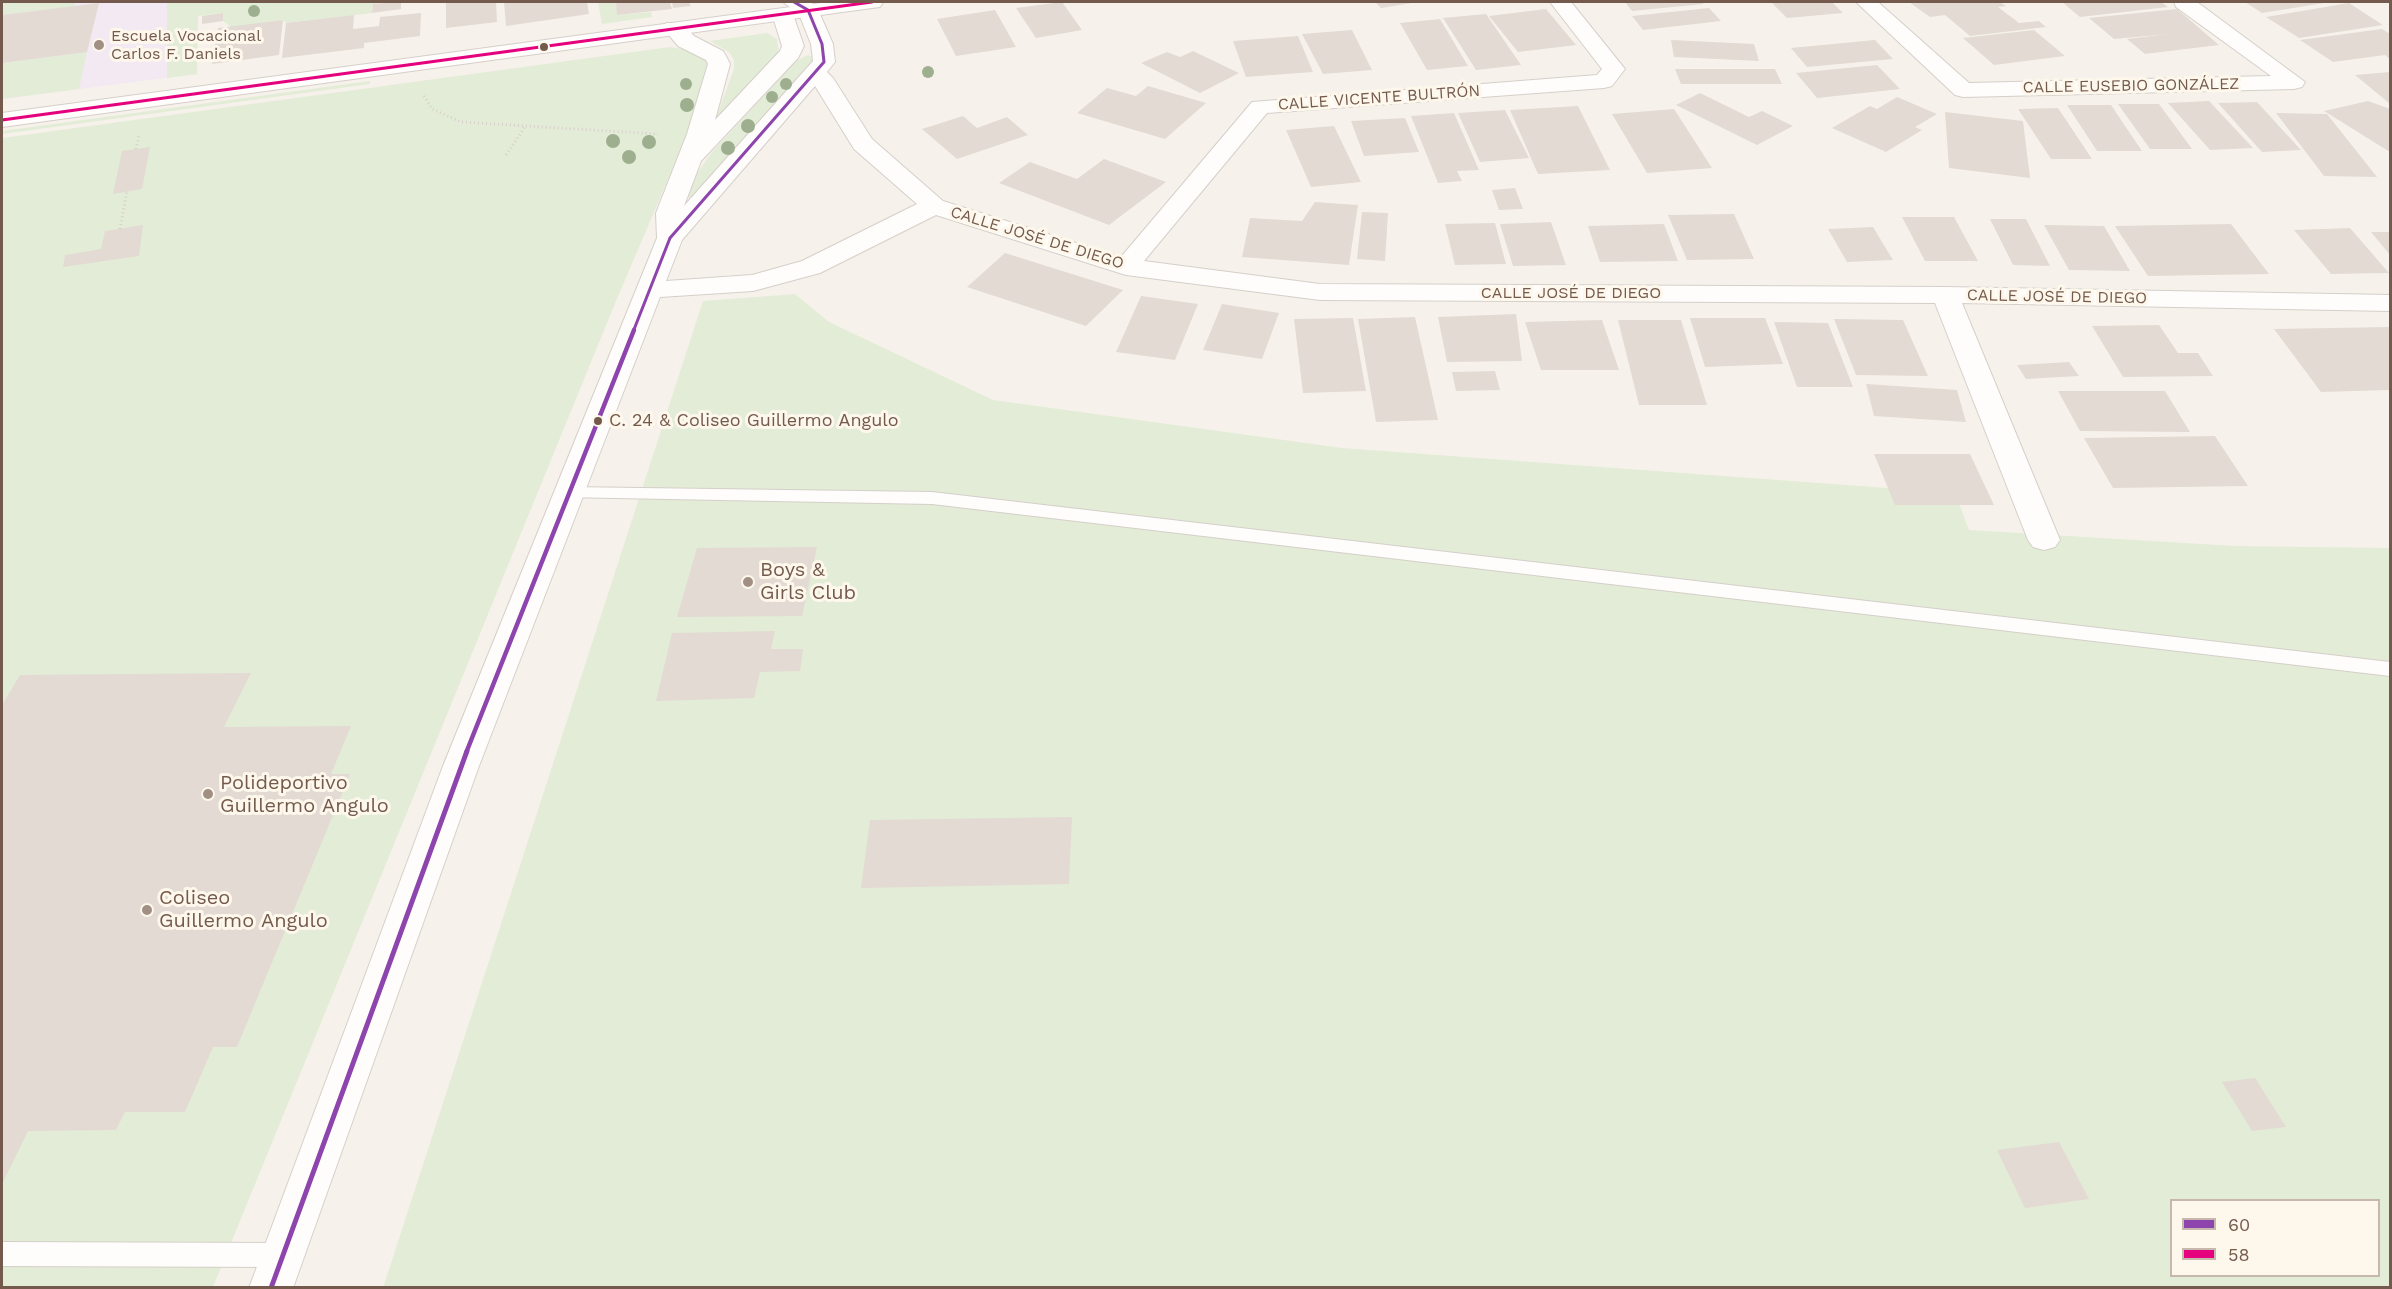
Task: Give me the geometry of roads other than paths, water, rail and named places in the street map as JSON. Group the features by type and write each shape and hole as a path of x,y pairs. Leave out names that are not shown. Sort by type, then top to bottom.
{"street":[{"path":"2,120 674,28 795,8 872,2"},
{"name":"CALLE VICENTE BULTRÓN","path":"1126,267 1260,107 1604,81 1614,69 1560,2"},
{"name":"CALLE EUSEBIO GONZÁLEZ","path":"1866,2 1963,90 2294,82 2184,2"},
{"path":"691,159 722,129 790,53 793,46 795,8"},
{"path":"276,1271 457,777 670,238 824,62 822,44 795,8"},
{"path":"670,238 669,213 691,159 719,64 716,56 686,41 674,28"},
{"name":"CALLE JOSÉ DE DIEGO","path":"822,78 863,144 934,206 1126,267 1320,291 1945,295 2391,303"},
{"path":"649,290 753,283 812,267 934,206"},
{"path":"1945,295 2044,540"}],"lane":[{"path":"568,493 932,498 2335,665 2391,669"},
{"path":"2,1254 276,1271"}],"place":[{"name":"Escuela Vocacional Carlos F. Daniels","path":"99,45"},
{"name":"C. 24 & Coliseo Guillermo Angulo","path":"598,421"},
{"name":"Boys & Girls Club","path":"748,582"},
{"name":"Polideportivo Guillermo Angulo","path":"208,794"},
{"name":"Coliseo Guillermo Angulo","path":"147,910"}]}
